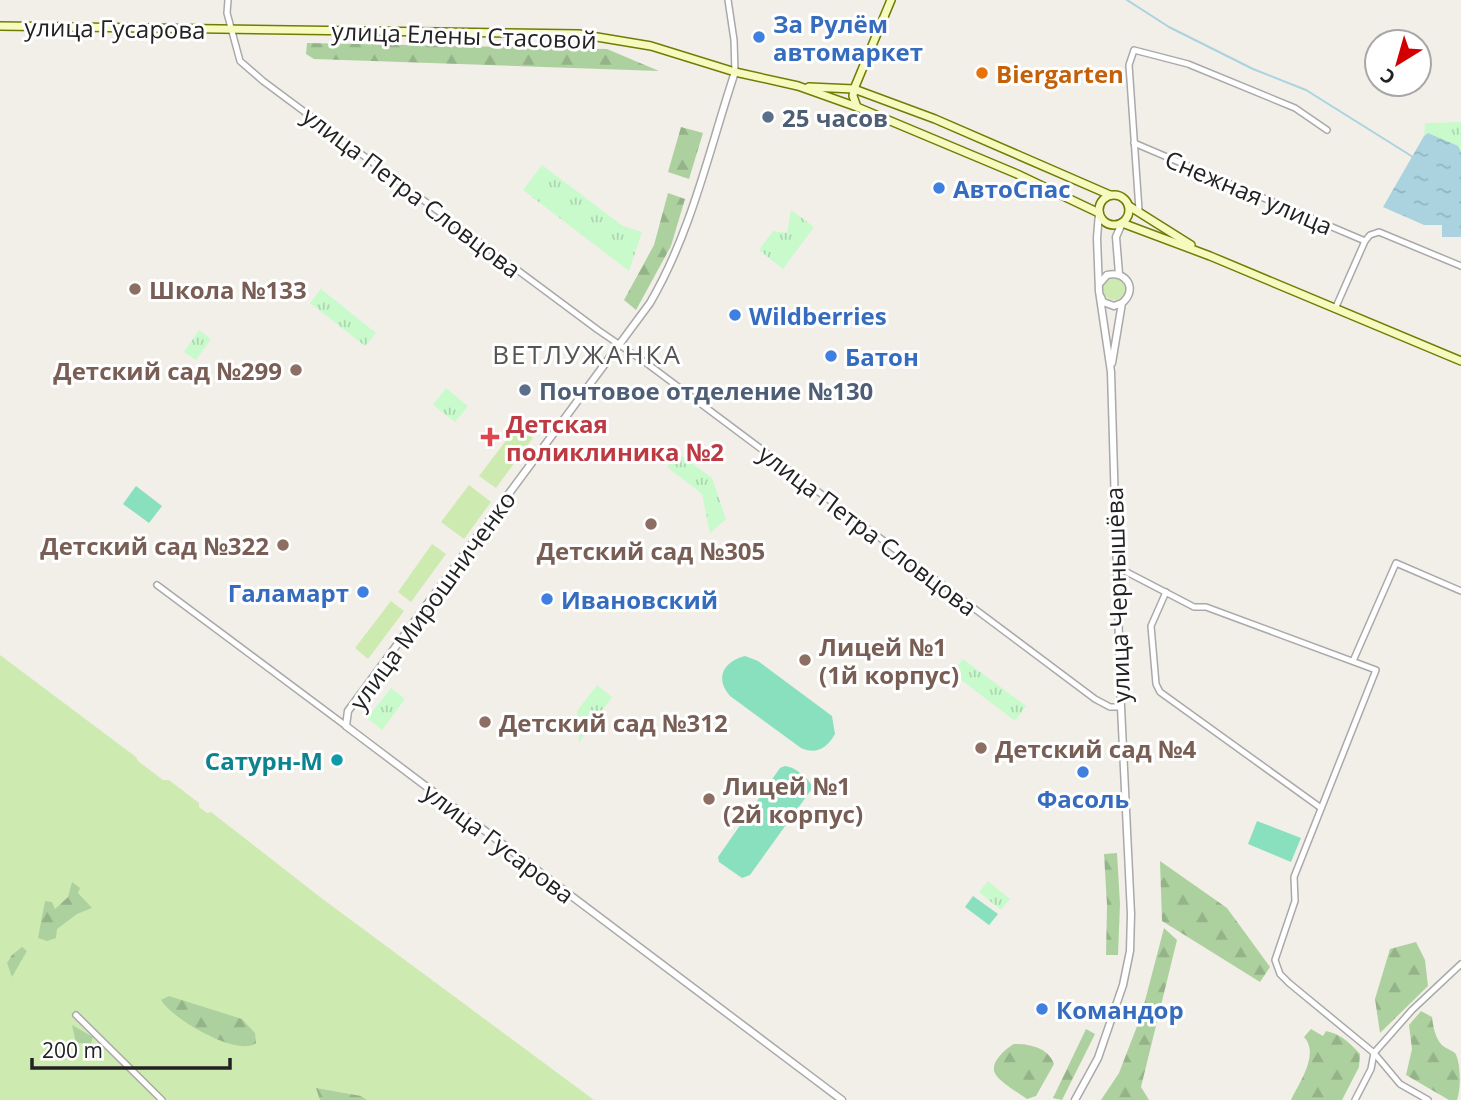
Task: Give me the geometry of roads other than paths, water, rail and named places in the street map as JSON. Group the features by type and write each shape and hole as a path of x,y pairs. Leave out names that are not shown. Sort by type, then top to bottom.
{"main road":[{"path":"857,107 853,96 854,89 891,0"},
{"name":"улица Гусарова","path":"0,26 231,30"},
{"name":"улица Елены Стасовой","path":"231,30 579,34 651,46 735,72 797,86 857,107 1017,174 1099,214"},
{"name":"улица Елены Стасовой","path":"797,86 854,89 972,135 1110,195"},
{"path":"1210,256 1168,233 1139,210 1129,206 1124,198 1110,195 1102,200 1099,214 1108,224 1122,223 1210,256 1461,361"},
{"path":"1122,223 1128,216 1129,206"}],"street":[{"name":"улица Петра Словцова","path":"228,0 231,30 240,61 263,81 1094,699 1110,707 1121,707"},
{"path":"728,0 734,40 735,72"},
{"name":"Снежная улица","path":"1139,210 1129,65 1134,50 1188,64 1236,83 1295,108 1327,130"},
{"name":"улица Мирошниченко","path":"346,726 348,711 650,303 684,234 735,72"},
{"name":"Снежная улица","path":"1134,143 1365,241"},
{"name":"улица Чернышёва","path":"1075,1100 1098,1058 1110,1028 1130,951 1131,914 1121,707 1111,372 1099,291 1099,214"},
{"name":"улица Чернышёва","path":"1111,372 1122,303 1127,299 1130,288 1126,278 1119,274 1115,237 1122,223"},
{"name":"Снежная улица","path":"1335,309 1370,235 1379,232 1461,266"},
{"path":"1119,274 1112,273 1103,277 1099,291 1105,303 1114,306 1122,303"},
{"path":"1353,661 1396,563 1461,591"},
{"path":"1117,567 1194,607 1206,607 1376,670 1294,877 1295,901 1275,960 1276,966 1290,983 1374,1053 1400,1084 1428,1100"},
{"name":"улица Гусарова","path":"157,585 842,1100"},
{"path":"1166,592 1151,626 1155,672 1160,692 1321,808"},
{"path":"1355,1100 1371,1069 1374,1053 1412,1010 1461,964"},
{"path":"76,1015 162,1100"}],"water":[{"path":"1428,133 1458,146 1461,152 1461,237 1442,237 1442,225 1424,225 1383,207"}],"waterway":[{"path":"1127,0 1169,27 1253,69 1306,90 1413,157"}],"place":[{"name":"За Рулём автомаркет","path":"759,37"},
{"name":"Biergarten","path":"982,73"},
{"name":"25 часов","path":"768,117"},
{"name":"АвтоСпас","path":"939,188"},
{"name":"Школа №133","path":"135,289"},
{"name":"Wildberries","path":"735,315"},
{"name":"Батон","path":"831,356"},
{"name":"Детский сад №299","path":"296,370"},
{"name":"Почтовое отделение №130","path":"525,390"},
{"name":"Детская поликлиника №2","path":"490,437"},
{"name":"Детский сад №305","path":"651,524"},
{"name":"Детский сад №322","path":"283,545"},
{"name":"Галамарт","path":"363,592"},
{"name":"Ивановский","path":"547,599"},
{"name":"Лицей №1 (1й корпус)","path":"805,660"},
{"name":"Детский сад №312","path":"485,722"},
{"name":"Детский сад №4","path":"981,748"},
{"name":"Сатурн-М","path":"337,760"},
{"name":"Фасоль","path":"1083,772"},
{"name":"Лицей №1 (2й корпус)","path":"709,799"},
{"name":"Командор","path":"1042,1009"}],"district":[{"name":"ВЕТЛУЖАНКА","path":"587,354"}]}
